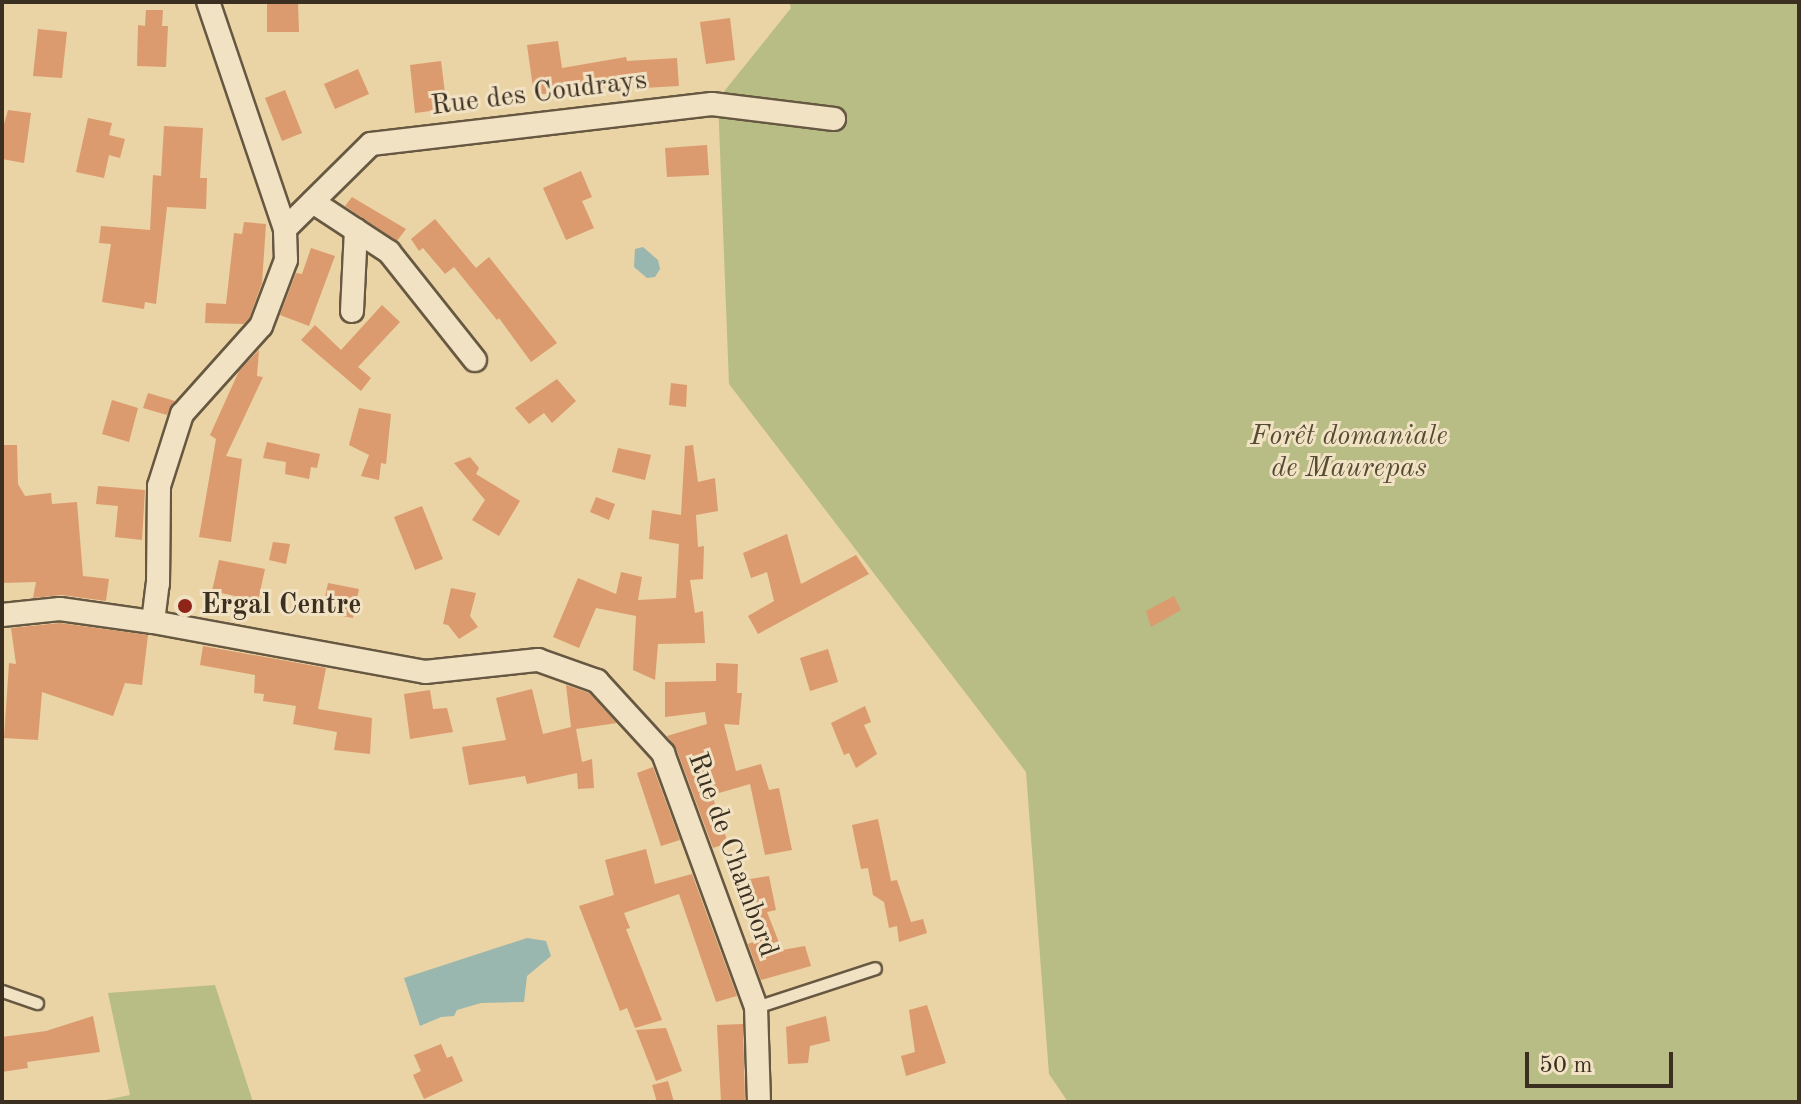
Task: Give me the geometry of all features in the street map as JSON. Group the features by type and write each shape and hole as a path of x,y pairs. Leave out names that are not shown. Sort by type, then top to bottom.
{"street":[{"path":"153,622 158,584 159,486 182,414 269,313 286,260 285,229 208,2"},
{"name":"Rue des Coudrays","path":"285,229 371,144 712,104 834,119"},
{"path":"313,202 389,252 475,360"},
{"path":"352,311 356,230"},
{"name":"Rue de Chambord","path":"2,615 60,609 153,622 425,672 538,660 597,681 663,753 756,1007 759,1102"}],"lane":[{"path":"756,1007 875,968"},
{"path":"2,991 37,1003"}],"green space":[{"name":"Forêt domaniale de Maurepas","path":"789,2 1799,2 1799,1102 1068,1102 1049,1074 1026,772 729,384 718,99 791,8"},
{"path":"215,985 253,1102 96,1102 130,1095 108,993"}],"water":[{"path":"643,247 658,260 660,269 655,277 647,278 634,267 635,249"},
{"path":"527,938 546,941 551,956 527,976 524,1002 481,1003 457,1010 454,1016 441,1017 420,1026 404,978"}],"building":[{"path":"267,2 298,2 299,32 267,32"},
{"path":"146,10 163,10 162,26 168,26 166,67 137,66 138,25 145,26"},
{"path":"730,18 735,60 706,64 700,22"},
{"path":"38,29 67,32 62,78 33,76"},
{"path":"558,41 562,68 626,57 627,61 677,58 679,86 643,88 643,83 534,95 527,45"},
{"path":"441,61 447,109 415,113 410,65"},
{"path":"358,69 369,94 335,109 324,84"},
{"path":"285,90 302,133 282,141 265,98"},
{"path":"8,110 31,113 24,163 2,159 2,131"},
{"path":"88,118 112,123 109,135 125,139 120,158 109,155 104,178 76,172"},
{"path":"164,126 203,128 200,178 207,178 206,209 167,207 156,304 145,302 144,309 102,302 111,244 99,243 101,226 150,230 153,175 161,176"},
{"path":"707,145 709,175 667,177 665,148"},
{"path":"581,171 592,197 582,201 594,228 566,240 543,188"},
{"path":"352,197 406,229 397,241 345,206"},
{"path":"435,219 476,268 489,257 557,343 531,362 499,318 497,320 454,267 445,274 423,248 419,251 411,239"},
{"path":"244,222 266,224 262,283 249,319 244,324 205,323 206,303 226,304 234,233 242,234"},
{"path":"311,248 335,256 309,326 280,315 296,273 302,274"},
{"path":"382,305 400,322 358,367 371,378 361,391 301,340 315,325 341,350"},
{"path":"259,350 257,376 263,377 226,456 242,459 231,542 199,537 216,439 210,435 239,371"},
{"path":"557,379 576,401 552,423 544,413 529,424 515,408"},
{"path":"671,383 687,385 686,407 669,405"},
{"path":"148,393 175,401 167,415 143,408"},
{"path":"112,400 138,408 129,442 102,434"},
{"path":"359,408 391,414 386,464 381,463 379,480 361,476 369,455 349,445"},
{"path":"267,442 320,454 317,468 311,467 309,479 285,474 286,462 263,458"},
{"path":"2,445 17,445 18,484 25,496 51,493 52,504 77,502 83,576 109,579 106,601 62,595 33,598 36,582 2,583"},
{"path":"693,445 698,482 715,478 718,511 696,515 698,547 704,546 703,579 690,580 695,613 703,611 705,643 658,644 655,680 633,670 636,616 596,608 579,648 553,637 578,578 616,594 621,572 642,577 638,600 676,598 679,544 649,539 652,510 681,515 685,446"},
{"path":"618,448 651,455 645,480 612,472"},
{"path":"470,457 479,468 476,474 520,501 499,536 472,520 485,500 454,463"},
{"path":"98,486 145,490 142,540 115,537 118,506 96,504"},
{"path":"596,497 615,504 609,520 590,512"},
{"path":"422,506 443,559 415,570 394,517"},
{"path":"787,534 801,584 856,555 869,574 758,634 748,616 774,601 767,572 751,578 743,553"},
{"path":"273,542 290,544 286,564 269,560"},
{"path":"219,560 265,569 258,601 212,591"},
{"path":"328,583 359,589 353,618 322,612"},
{"path":"451,588 476,593 470,616 478,627 459,639 448,625 443,624"},
{"path":"1174,596 1181,610 1151,627 1146,611"},
{"path":"60,623 148,635 142,685 125,683 113,716 42,692 38,740 4,738 9,663 16,664 11,628"},
{"path":"203,646 326,668 318,709 372,718 370,754 334,750 337,732 293,724 296,706 263,701 264,694 254,693 255,675 200,665"},
{"path":"828,649 838,682 810,691 800,658"},
{"path":"716,663 738,664 737,693 742,693 739,725 724,724 736,771 761,764 769,790 779,788 792,850 765,855 750,784 712,795 728,843 713,848 676,748 667,736 707,724 705,712 665,717 665,682 716,681"},
{"path":"566,685 589,693 617,723 576,729 582,762 592,759 594,788 578,789 577,773 527,784 525,776 469,785 462,747 506,740 496,698 532,689 543,734 571,727"},
{"path":"430,690 433,709 447,708 453,732 410,739 404,694"},
{"path":"865,706 871,722 864,725 877,754 856,768 849,753 844,755 831,723"},
{"path":"653,767 680,840 661,846 637,773"},
{"path":"878,819 891,881 897,880 911,922 923,919 927,933 899,942 897,926 889,928 884,902 873,895 868,868 861,869 852,825"},
{"path":"646,849 655,884 692,874 737,996 716,1002 679,894 624,913 630,928 626,929 662,1020 635,1028 627,1008 620,1011 579,906 614,895 605,860"},
{"path":"769,876 776,910 767,912 782,950 805,946 811,966 761,980 748,944 758,940 744,880"},
{"path":"927,1005 946,1063 906,1076 901,1056 915,1052 909,1010"},
{"path":"93,1016 100,1052 27,1062 28,1068 2,1072 2,1037 46,1031"},
{"path":"826,1016 830,1041 810,1046 808,1063 788,1064 786,1027"},
{"path":"743,1024 745,1102 721,1102 717,1025"},
{"path":"666,1028 682,1071 656,1081 636,1030"},
{"path":"441,1044 447,1058 452,1056 463,1081 424,1099 413,1075 421,1071 414,1055"},
{"path":"668,1081 674,1102 657,1102 652,1085"}],"place":[{"name":"Ergal Centre","path":"185,606"}]}
